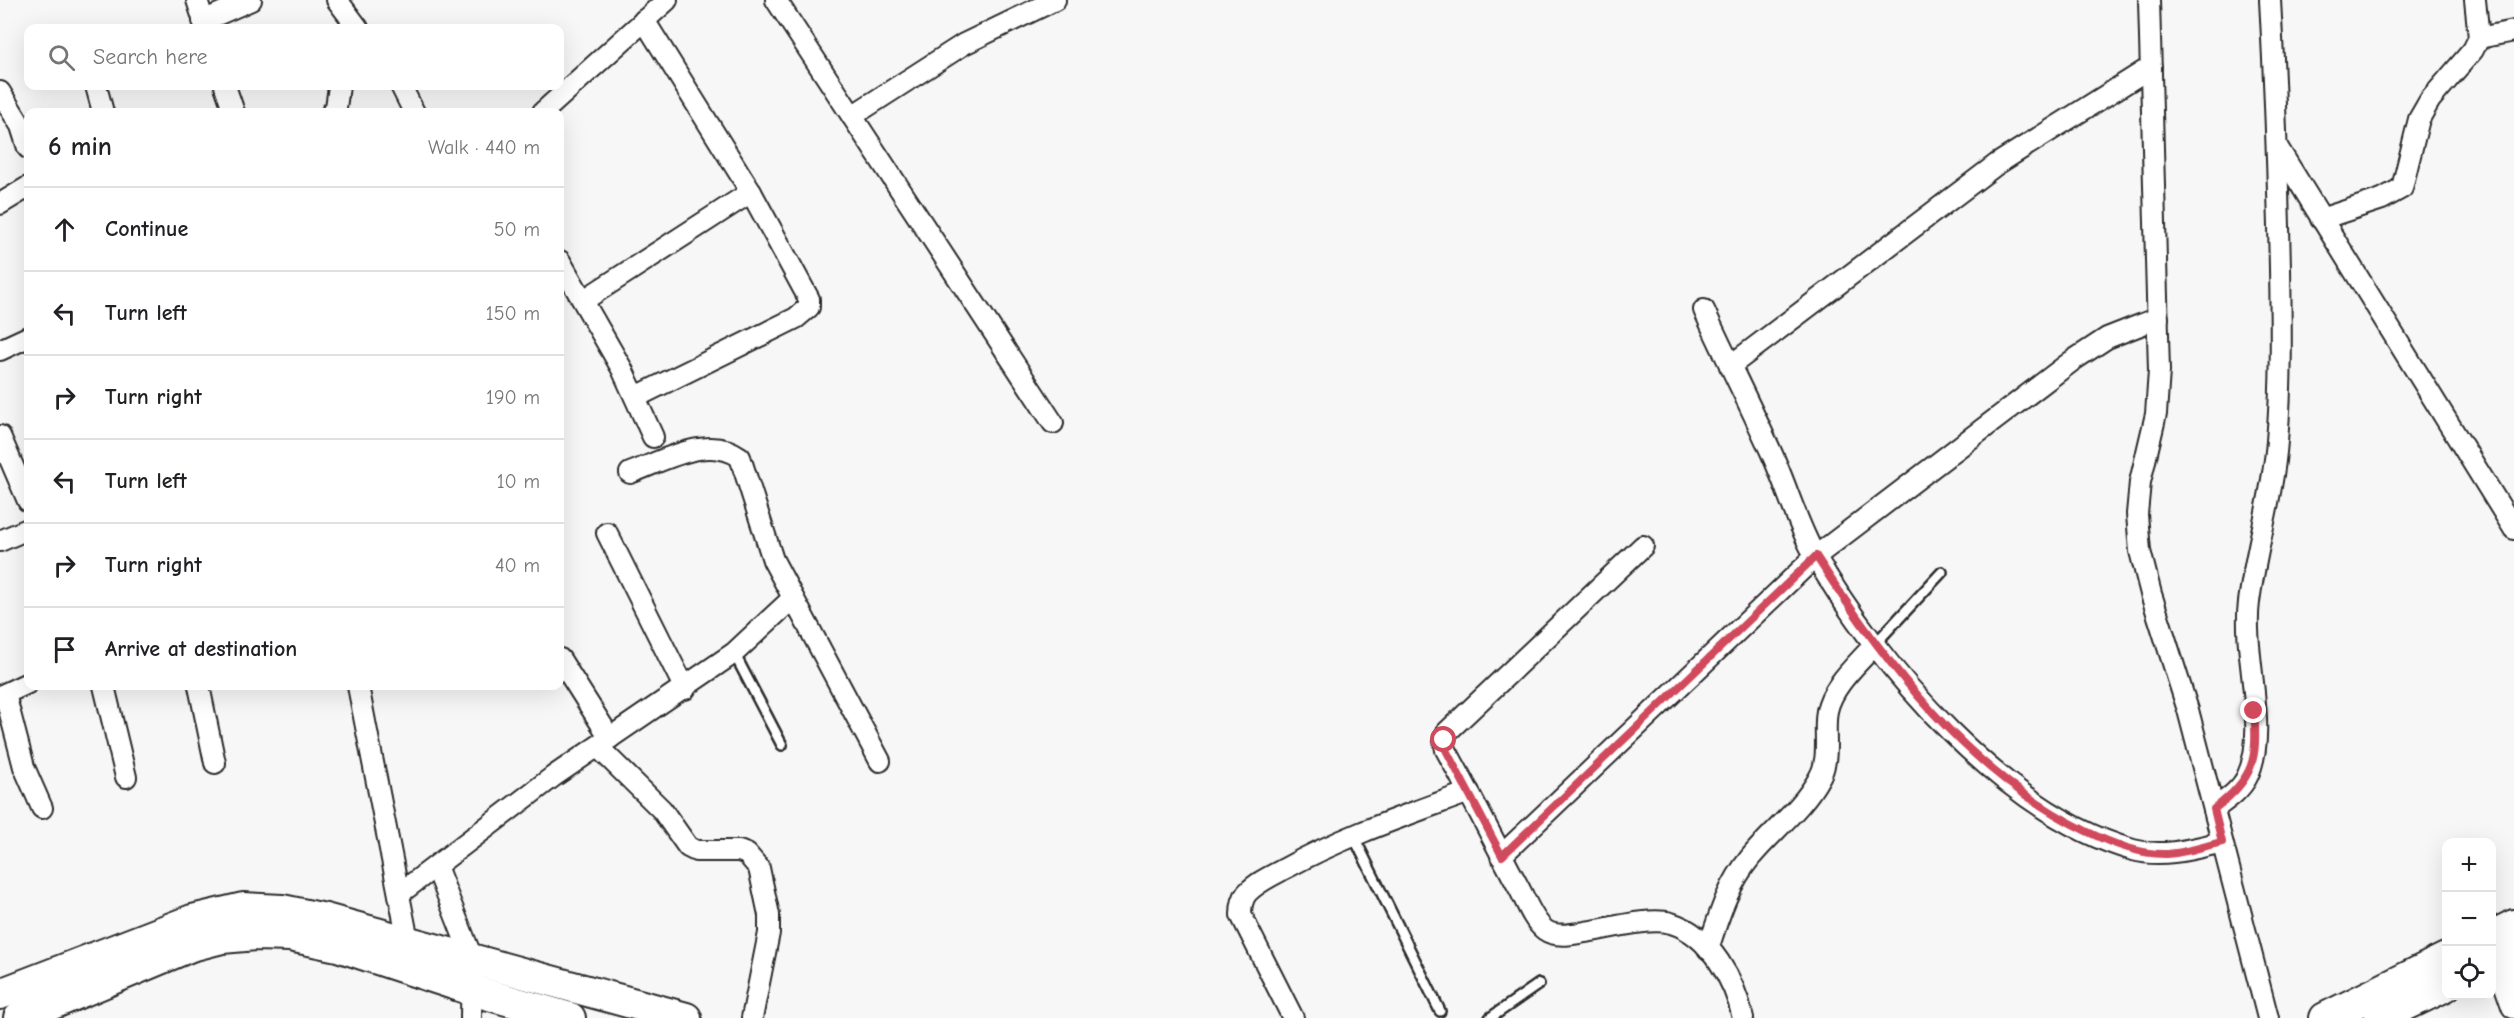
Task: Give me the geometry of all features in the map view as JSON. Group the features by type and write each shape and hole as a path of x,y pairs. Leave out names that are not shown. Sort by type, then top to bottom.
{"main road":[{"path":"0,994 192,920 243,908 293,912 409,941 686,1018"},
{"path":"2497,952 2514,925"},
{"path":"19,1018 192,946 222,938 256,935 290,936 338,946 414,971 471,1004 570,1018"},
{"path":"2325,1018 2442,960"},
{"path":"2379,1018 2442,988"}],"street":[{"path":"197,0 205,24"},
{"path":"207,24 251,0"},
{"path":"337,0 355,24"},
{"path":"547,108 667,0"},
{"path":"776,0 1053,423"},
{"path":"852,116 964,44 1055,0"},
{"path":"2149,0 2159,371 2156,414 2140,482 2137,514 2140,551 2151,594 2185,699 2268,1018"},
{"path":"2214,809 2236,792 2246,779 2256,739 2248,633 2249,602 2277,442 2281,360 2278,148 2270,0"},
{"path":"2321,219 2382,199 2402,188 2419,119 2430,100 2473,50 2479,38 2475,0"},
{"path":"636,397 796,318 809,307 809,299 797,274 751,192 644,20"},
{"path":"2479,38 2514,31"},
{"path":"1730,366 1997,164 2151,67"},
{"path":"97,90 103,108"},
{"path":"226,90 233,108"},
{"path":"336,108 338,90"},
{"path":"403,90 412,108"},
{"path":"0,93 21,126 24,135"},
{"path":"2278,148 2514,529"},
{"path":"0,204 24,189"},
{"path":"584,300 751,192"},
{"path":"564,268 636,397 653,437"},
{"path":"1704,310 1772,454 1794,514 1816,556 1875,644 1949,729 2001,777 2055,816 2098,837 2134,850 2165,854 2222,842"},
{"path":"1502,856 1816,556 2081,355 2107,338 2158,318"},
{"path":"0,350 24,339"},
{"path":"0,436 24,492"},
{"path":"630,473 688,451 706,448 732,450 740,456 764,539 880,761"},
{"path":"0,541 24,531"},
{"path":"607,533 685,689"},
{"path":"1643,546 1446,732 1444,740 1446,750 1536,920 1545,930 1554,935 1652,922 1671,923 1689,933 1708,949 1725,971 1738,997 1743,1018"},
{"path":"399,894 524,798 734,653 793,598"},
{"path":"1708,949 1726,896 1737,876 1750,858 1809,796 1821,775 1826,755 1827,710 1832,698 1875,644"},
{"path":"564,666 604,742 662,810 687,847 696,851 747,854 759,868 769,915 769,933 752,1018"},
{"path":"24,685 3,695 24,766 42,808"},
{"path":"105,690 126,777"},
{"path":"200,690 215,763"},
{"path":"359,690 414,971"},
{"path":"1293,1018 1241,915 1241,904 1247,893 1260,883 1353,835 1469,792"},
{"path":"436,866 472,958 471,1004"},
{"path":"2497,952 2514,1005"}],"lane":[{"path":"1875,644 1941,572"},
{"path":"734,653 782,745"},
{"path":"1353,835 1440,1011"},
{"path":"1490,1018 1539,984"}],"route":[{"path":"1444,740 1446,750 1502,856 1816,556 1850,610 1910,686 1942,722 2001,777 2055,816 2098,837 2134,850 2165,854 2222,842 2214,809 2236,792 2246,779 2256,739 2254,711"}]}
